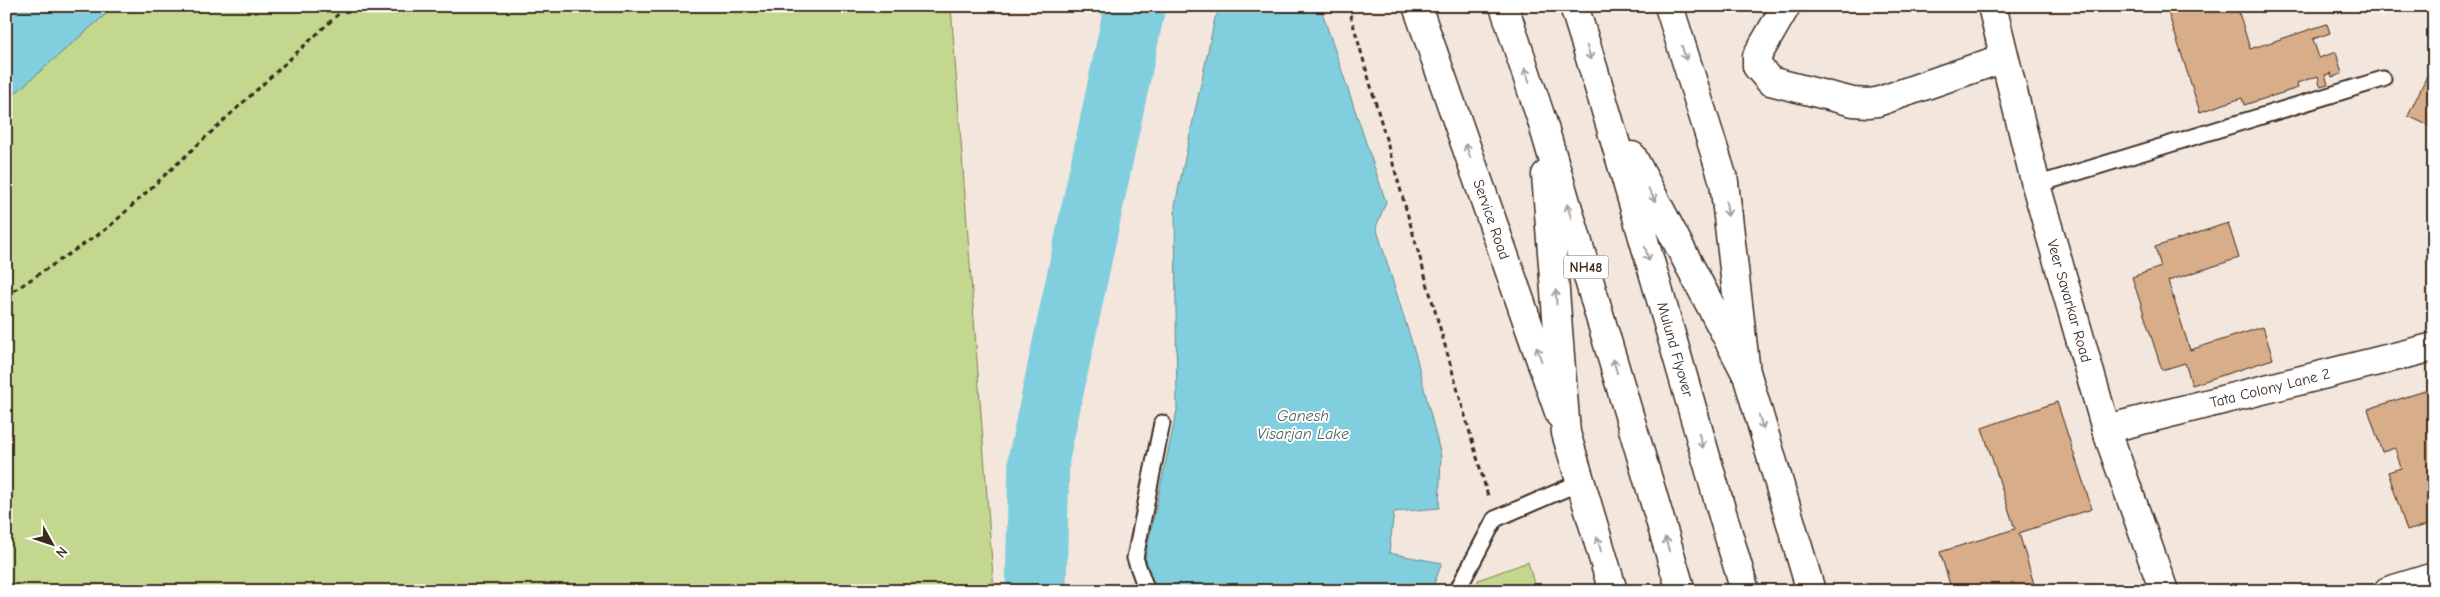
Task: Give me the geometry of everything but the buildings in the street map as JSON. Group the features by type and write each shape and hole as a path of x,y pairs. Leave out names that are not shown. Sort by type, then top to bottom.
{"main road":[{"name":"Service Road","path":"1417,6 1566,433"},
{"name":"NH48","path":"1504,6 1542,121 1681,591"},
{"path":"1574,6 1605,106 1747,375"},
{"path":"1669,6 1724,182 1747,375 1811,591"},
{"path":"1786,6 1757,56 1757,66 1770,81 1854,102 1877,102 2004,58"},
{"name":"Veer Savarkar Road","path":"1992,6 2036,185 2106,429 2164,591"},
{"name":"Mulund Flyover","path":"1605,106 1745,591"},
{"path":"1542,121 1566,433 1613,591"},
{"name":"Tata Colony Lane 2","path":"2106,429 2434,347"},
{"path":"2388,591 2434,577"}],"lane":[{"path":"2036,185 2383,79"},
{"path":"1147,591 1135,558 1162,423"},
{"path":"1457,591 1495,519 1581,482"}],"path":[{"path":"6,296 108,228 346,6"},
{"path":"1348,6 1495,519"}],"green space":[{"path":"115,6 951,6 994,591 6,591 6,101"},
{"path":"1528,562 1536,591 1477,591 1478,580"}],"water":[{"path":"6,6 115,6 6,101"},
{"name":"Ganesh Visarjan Lake","path":"1222,6 1320,6 1386,202 1376,227 1416,356 1441,456 1439,508 1394,512 1389,553 1442,563 1431,591 1156,591 1145,558 1177,410 1175,205 1215,18"}],"waterway":[{"path":"1036,591 1039,457 1135,6"}]}
